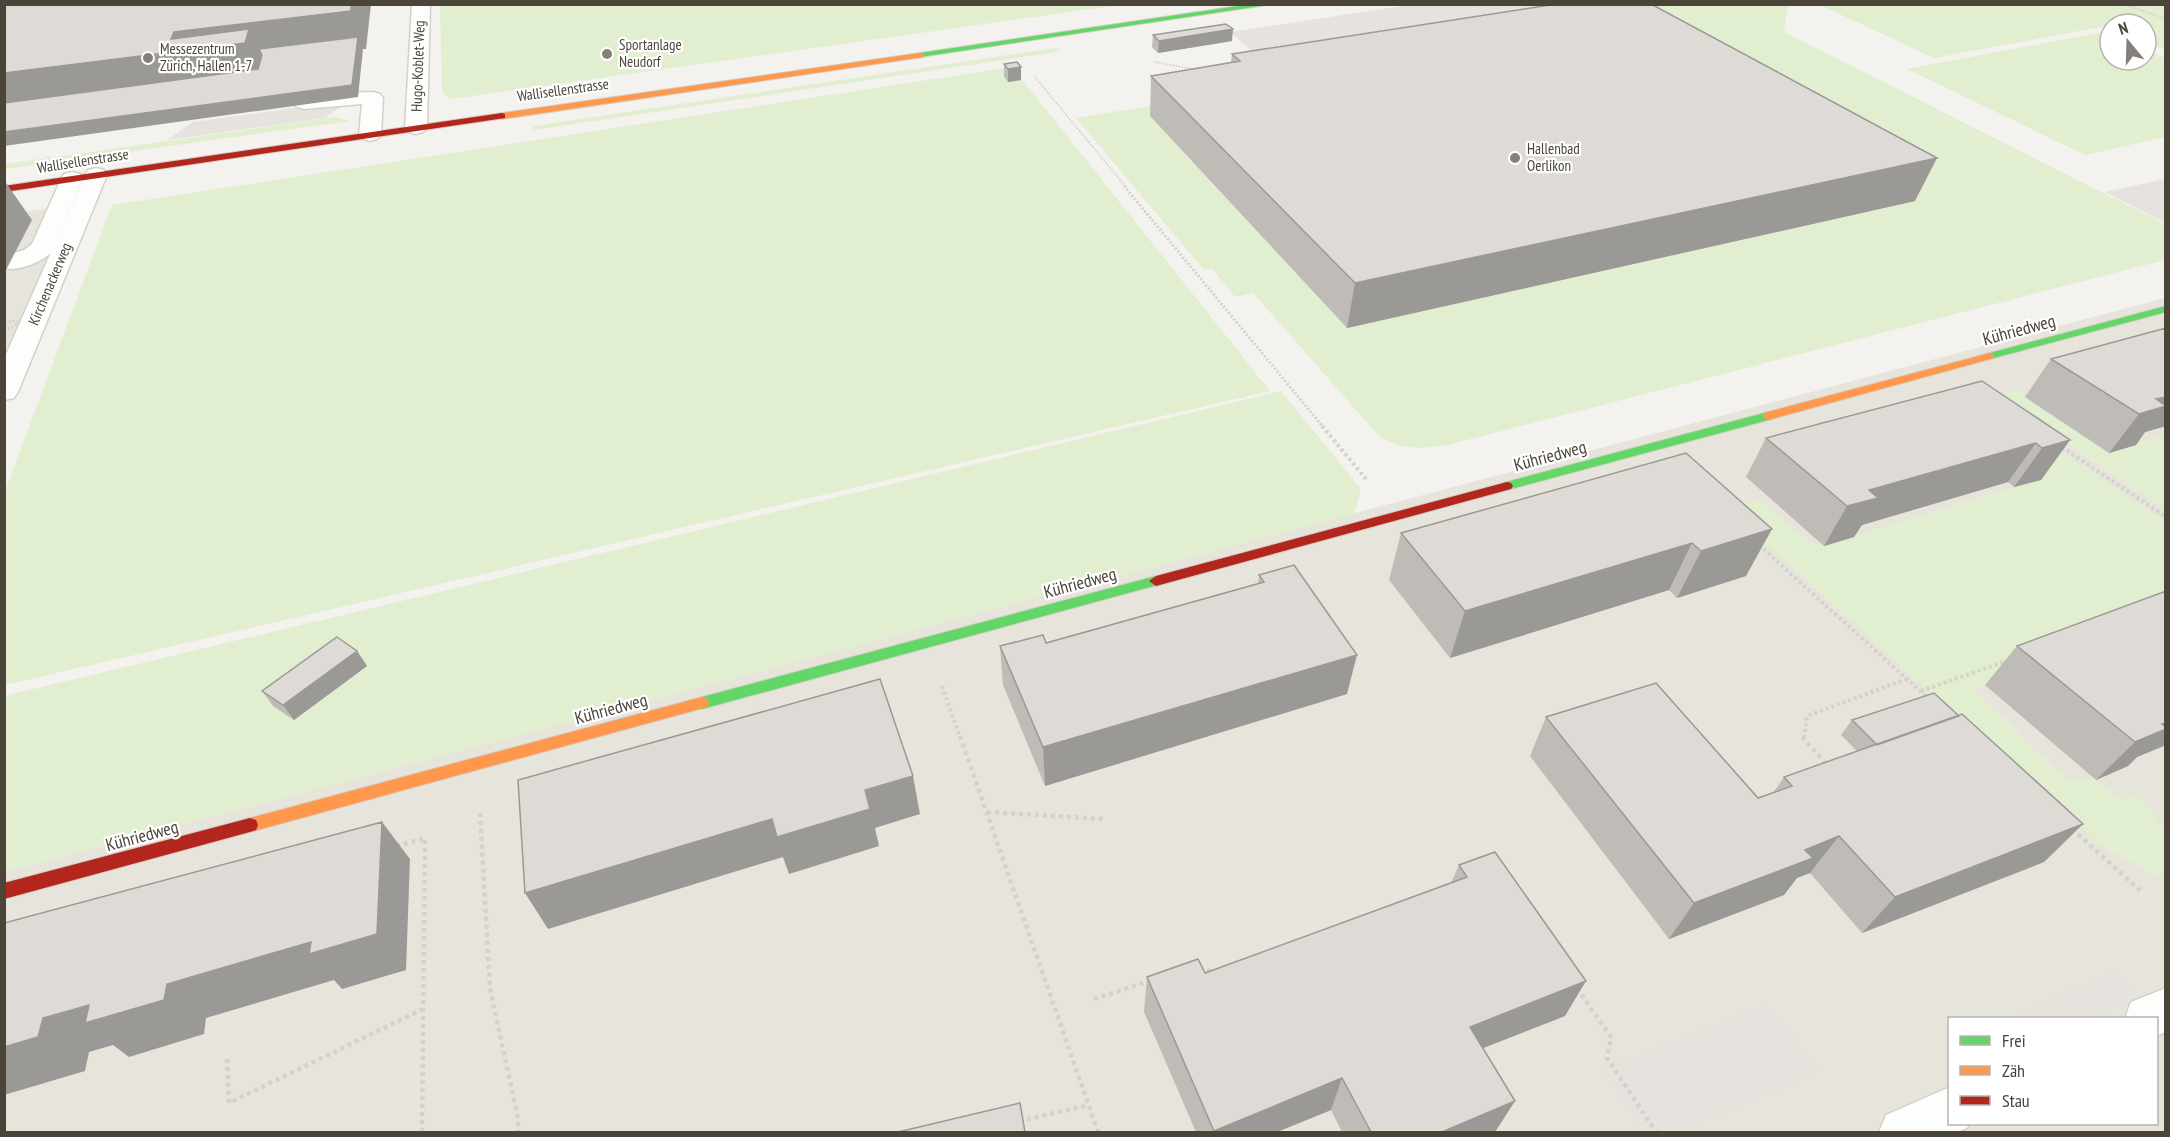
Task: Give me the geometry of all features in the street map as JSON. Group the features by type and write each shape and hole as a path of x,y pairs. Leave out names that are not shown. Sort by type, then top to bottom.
{"street":[{"name":"Hugo-Koblet-Weg","path":"416,128 421,4"},
{"name":"Wallisellenstrasse","path":"4,189 1270,4"},
{"path":"287,105 333,99 373,98 370,135"},
{"path":"10,262 33,255 42,248 47,215 84,177"},
{"name":"Kirchenackerweg","path":"4,392 84,177"},
{"name":"Kühriedweg","path":"4,891 2166,309"},
{"path":"2149,1017 2166,1010"},
{"path":"1903,1132 1948,1112"}],"path":[{"path":"2123,4 2166,19"},
{"path":"1152,62 1206,72"},
{"path":"1035,76 1397,516"},
{"path":"1068,116 1074,115"},
{"path":"4,330 15,326 18,322 5,321"},
{"path":"2059,445 2166,517"},
{"path":"1752,539 1938,707"},
{"path":"1921,691 2010,660"},
{"path":"1827,765 1804,739 1807,716 1907,679"},
{"path":"947,701 1098,1132"},
{"path":"477,764 490,989 518,1118 518,1132"},
{"path":"987,812 1105,819"},
{"path":"2066,823 2143,893"},
{"path":"392,847 425,838 422,1132"},
{"path":"1193,966 1222,974"},
{"path":"1094,999 1160,977"},
{"path":"1570,978 1611,1037 1607,1058 1656,1132"},
{"path":"227,1059 229,1103 423,1009"},
{"path":"1013,1122 1089,1105"}],"shaded area":[{"path":"1409,5 1651,5 1269,66 1230,32"},
{"path":"331,103 343,105 325,118 167,140 193,122"},
{"path":"2165,179 2165,223 2105,192"},
{"path":"74,204 5,363 5,215"},
{"path":"2165,298 2165,1132 5,1132 4,869 11,870"},
{"path":"2112,972 2138,996 2091,1017 2011,1017"},
{"path":"1767,1004 1821,1071 1677,1132 1645,1132 1603,1070"}],"green space":[{"name":"Sportanlage Neudorf","path":"440,4 1120,5 451,99 442,93"},
{"path":"1651,5 1788,5 1784,32 2165,224 2165,260 1447,445 1402,446 1385,440 1377,434 1253,293 1235,297 1212,268 1204,270 1076,118 1228,93 1150,116 1347,328 1458,35"},
{"path":"1820,5 2165,5 2165,50 2158,47 2158,12 2098,12 2098,27 1934,58"},
{"path":"2098,33 2098,72 2158,72 2158,55 2165,58 2165,137 2085,155 1907,69"},
{"path":"1062,47 1057,52 534,130 533,126"},
{"path":"1012,67 1270,391 5,685 4,494 112,205"},
{"path":"335,117 350,121 5,169 5,164"},
{"path":"2018,389 2025,397 2109,453 2165,435 2165,510 1995,395"},
{"path":"1281,391 1361,489 1354,514 11,870 4,869 4,696"},
{"path":"1976,393 2165,521 2165,617 1973,689 2018,730 2019,735 2071,781 2096,780 2122,800 2136,794 2165,829 2165,873 2159,876 2102,847 1730,512 1728,500 1761,501 1811,543 1824,545 2014,487"}],"building":[{"path":"4,4 351,4 351,11 174,32 171,39 249,29 245,43 4,73"},
{"name":"Hallenbad Oerlikon","path":"1557,4 1651,4 1937,158 1355,283 1151,76 1240,61 1232,54"},
{"path":"1226,24 1233,29 1159,41 1153,35"},
{"path":"358,37 352,85 4,132 4,103 258,69 262,55 259,49"},
{"path":"1017,62 1021,67 1008,69 1004,64"},
{"path":"2166,328 2166,397 2156,399 2166,406 2139,414 2051,359"},
{"path":"1982,381 2070,440 2042,448 2036,443 1869,490 1878,498 1847,506 1766,438"},
{"path":"1686,453 1772,529 1701,551 1692,543 1465,611 1401,533"},
{"path":"1294,565 1357,655 1043,747 1000,646 1043,635 1046,643 1264,582 1259,575"},
{"path":"2166,591 2166,723 2162,724 2166,729 2135,742 2017,646"},
{"path":"337,637 357,651 283,705 262,691"},
{"path":"880,679 913,776 865,790 870,809 777,837 772,819 525,893 518,780"},
{"path":"1656,683 1758,798 1792,786 1784,777 1962,714 2083,824 1895,897 1839,836 1805,850 1813,858 1694,903 1546,717"},
{"path":"1934,693 1959,716 1877,745 1852,720"},
{"path":"382,822 377,934 309,954 311,942 167,984 164,1000 85,1023 89,1005 43,1018 38,1037 4,1047 4,923"},
{"path":"1495,852 1586,981 1470,1027 1515,1101 1442,1132 1371,1132 1342,1078 1214,1131 1147,977 1198,959 1205,973 1467,877 1459,865"},
{"path":"1020,1103 1025,1132 898,1132"}],"traffic: fast":[{"path":"920,55 1270,4"},
{"path":"1990,356 2166,309"},
{"path":"1507,486 1768,416"},
{"path":"702,703 1156,581"}],"traffic: slow":[{"path":"502,116 920,55"},
{"path":"1768,416 1990,356"},
{"path":"250,825 702,703"}],"traffic: jam":[{"path":"4,189 502,116"},
{"path":"1156,581 1507,486"},
{"path":"4,891 250,825"}],"place":[{"name":"Sportanlage Neudorf","path":"607,54"},
{"name":"Messezentrum Zürich, Hallen 1-7","path":"148,58"},
{"name":"Hallenbad Oerlikon","path":"1515,158"}]}
